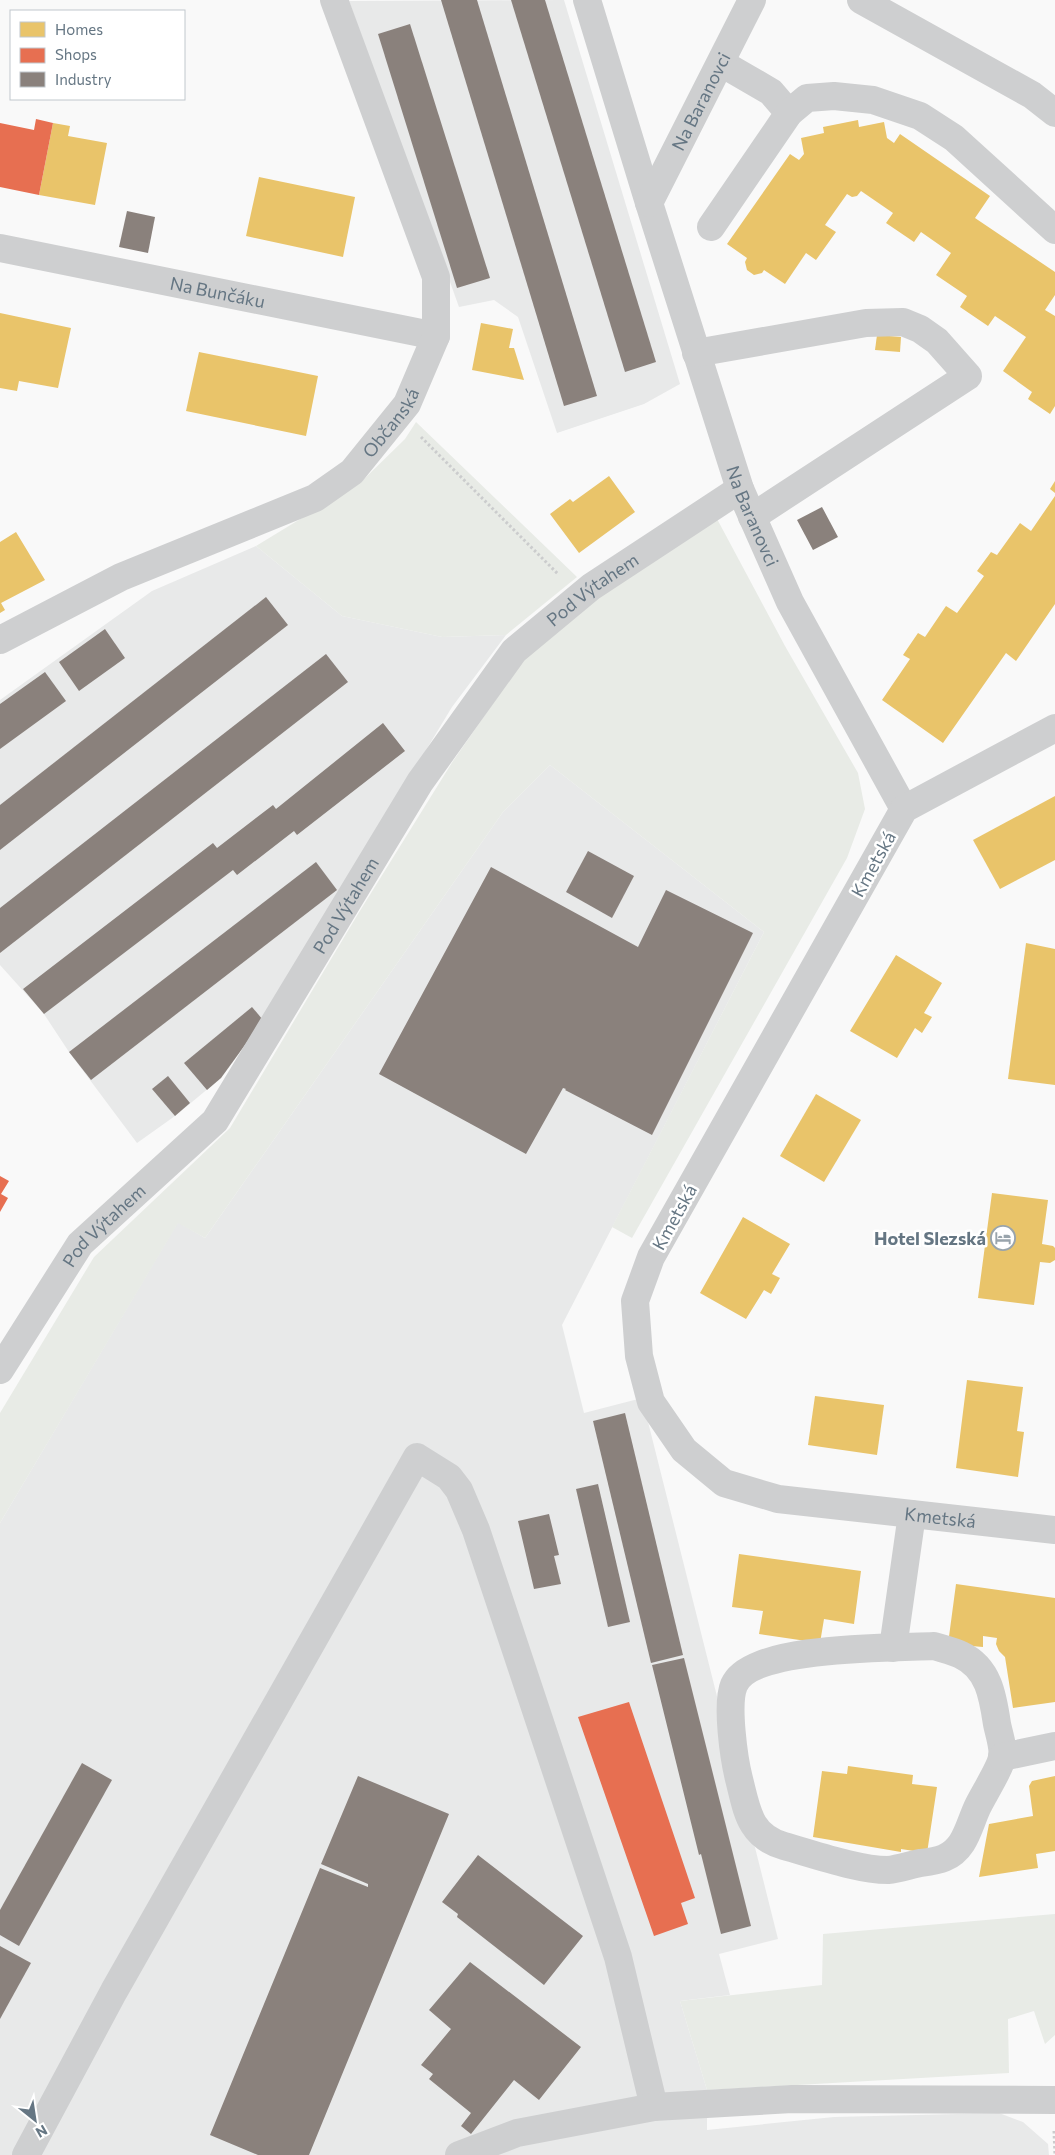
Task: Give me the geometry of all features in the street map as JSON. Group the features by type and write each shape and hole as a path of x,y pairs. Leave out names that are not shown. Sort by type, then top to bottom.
{"street":[{"name":"Občanská","path":"0,640 121,577 315,498 352,472 408,404 436,336 436,277 334,0"},
{"name":"Na Baranovci","path":"587,0 740,489 790,602 904,809"},
{"name":"Na Baranovci","path":"649,203 752,0"},
{"path":"861,0 1032,96 1055,112"},
{"path":"721,62 772,92 790,113"},
{"path":"711,227 790,113 807,98 834,96 873,100 920,116 954,138 1055,230"},
{"name":"Na Bunčáku","path":"0,248 436,336"},
{"path":"696,353 866,323 903,322 920,329 937,340 968,376 752,517"},
{"name":"Pod Výtahem","path":"0,1370 80,1244 214,1121 420,782 514,650 580,596 740,489"},
{"path":"904,809 1055,728"},
{"name":"Kmetská","path":"904,809 651,1257 636,1301 639,1356 651,1402 684,1450 724,1482 778,1499 1055,1530"},
{"path":"26,2155 114,1991 417,1457 448,1477 459,1490 476,1530 618,1957 654,2107"},
{"path":"893,1648 912,1514"},
{"path":"934,1646 962,1655 976,1665 987,1680 993,1695 1002,1757 976,1808 963,1842 956,1851 942,1859 888,1870 864,1868 781,1845 764,1838 757,1831 748,1816 736,1768 732,1739 732,1699 734,1686 739,1678 748,1670 783,1657 804,1653 934,1646"},
{"path":"1002,1757 1055,1746"},
{"path":"459,2155 517,2132 654,2107 792,2099 1055,2100"}],"path":[{"path":"399,415 580,596"}],"shaded area":[{"path":"564,0 680,384 644,404 557,433 518,317 494,300 459,307 349,1"},
{"path":"416,422 577,577 506,635 442,637 342,616 256,546 361,482 405,439"},
{"path":"716,517 785,646 858,773 865,809 847,858 632,1238 612,1227 764,932 550,765 503,812 205,1238 178,1223 0,1523 0,1413 94,1257 230,1128 358,914 453,761 528,653 597,593"},
{"path":"256,546 342,616 442,637 506,635 452,707 263,1020 221,1078 175,1116 137,1143 69,1052 44,1014 0,965 0,700 152,591"},
{"path":"550,765 764,932 562,1325 584,1413 642,1398 778,1939 719,1954 730,1995 680,2001 707,2090 707,2130 834,2117 999,2113 1023,2122 1048,2144 1049,2155 0,2155 0,1523 178,1222 205,1238 503,812"},
{"path":"1055,1914 1055,2035 1045,2044 1034,2011 1008,2019 1009,2073 707,2090 680,2001 822,1985 823,1934"}],"building: Homes":[{"path":"858,120 859,127 884,122 887,138 894,143 900,134 990,196 975,218 1055,272 1055,295 1045,310 1055,316 1055,406 1050,414 1028,399 1032,392 1003,371 1026,337 995,316 988,326 960,307 967,296 936,275 951,253 921,232 914,242 886,223 893,213 861,191 857,196 852,197 847,194 825,225 836,232 816,260 806,253 785,284 764,270 762,273 754,275 747,270 745,262 747,258 727,244 790,154 799,160 804,154 801,138 824,133 823,127"},
{"path":"53,123 70,126 68,136 107,143 95,205 39,195"},
{"path":"259,177 355,197 343,257 246,236"},
{"path":"0,313 71,328 58,388 19,381 17,391 0,388"},
{"path":"481,323 513,329 509,348 514,348 524,380 472,370"},
{"path":"877,335 901,337 900,352 875,350"},
{"path":"199,352 318,376 306,436 186,411"},
{"path":"609,476 635,512 579,553 550,514 570,499 573,502"},
{"path":"1055,481 1055,493 1050,489"},
{"path":"1055,496 1055,604 1016,661 1006,653 943,743 882,700 910,659 903,655 918,633 925,637 946,606 957,613 984,576 977,571 991,552 997,555 1020,523 1031,531"},
{"path":"16,532 45,580 1,603 5,610 0,613 0,542"},
{"path":"1055,796 1055,860 1000,889 973,840"},
{"path":"1026,943 1055,949 1055,1085 1008,1079"},
{"path":"896,955 942,983 924,1013 932,1017 922,1033 915,1028 897,1058 850,1031"},
{"path":"816,1094 861,1120 824,1182 780,1156"},
{"path":"992,1193 1048,1200 1042,1244 1055,1248 1055,1260 1050,1263 1040,1262 1034,1305 978,1298"},
{"path":"743,1217 790,1244 772,1274 780,1278 771,1294 764,1290 746,1319 700,1293"},
{"path":"967,1380 1023,1387 1017,1431 1024,1432 1018,1477 956,1468"},
{"path":"815,1396 884,1405 877,1455 808,1445"},
{"path":"739,1554 861,1571 854,1624 824,1619 820,1643 759,1634 763,1611 732,1607"},
{"path":"956,1584 1055,1598 1055,1702 1013,1708 1005,1657 999,1651 996,1644 997,1638 983,1636 983,1647 948,1644"},
{"path":"848,1766 913,1775 912,1784 937,1787 927,1853 901,1849 901,1852 813,1837 822,1771 847,1774"},
{"path":"1055,1776 1055,1851 1036,1854 1038,1868 979,1877 989,1824 1033,1816 1029,1786 1032,1781"}],"building: Shops":[{"path":"36,119 53,123 39,195 0,187 0,123 34,130"},
{"path":"0,1176 9,1181 1,1194 8,1198 0,1212"},
{"path":"629,1702 695,1898 681,1903 688,1924 654,1936 578,1717"}],"building: Industry":[{"path":"441,0 477,0 597,396 564,406"},
{"path":"511,0 545,0 656,362 625,372"},
{"path":"410,24 490,278 457,288 378,34"},
{"path":"127,211 155,217 148,253 119,247"},
{"path":"822,507 838,537 813,550 797,520"},
{"path":"266,597 288,625 0,850 0,805"},
{"path":"105,629 125,658 79,691 59,662"},
{"path":"326,654 348,682 0,953 0,908"},
{"path":"45,672 66,701 0,749 0,704"},
{"path":"383,723 405,751 297,835 294,831 237,875 233,870 44,1014 23,989 213,843 217,848 273,805 276,809"},
{"path":"588,851 634,876 612,918 566,892"},
{"path":"316,862 337,890 91,1080 69,1052"},
{"path":"491,867 638,947 666,890 753,933 652,1135 563,1088 526,1154 379,1074"},
{"path":"252,1007 263,1020 221,1078 207,1090 184,1063"},
{"path":"168,1076 190,1103 175,1116 152,1089"},
{"path":"625,1413 683,1655 651,1663 593,1421"},
{"path":"598,1484 630,1622 608,1627 576,1489"},
{"path":"549,1514 559,1555 554,1556 561,1584 534,1589 518,1521"},
{"path":"684,1658 751,1926 721,1934 701,1854 699,1855 652,1665"},
{"path":"82,1763 112,1780 19,1946 0,1935 0,1910"},
{"path":"358,1776 449,1814 309,2155 258,2155 210,2135 320,1868 368,1887 368,1884 321,1864"},
{"path":"478,1855 583,1936 544,1985 457,1917 458,1914 442,1902"},
{"path":"0,1946 31,1963 0,2019"},
{"path":"470,1962 581,2047 539,2100 514,2080 471,2134 461,2126 471,2113 429,2079 433,2074 421,2065 451,2029 429,2010"}],"place":[{"name":"Hotel Slezská","path":"1003,1238"}]}
